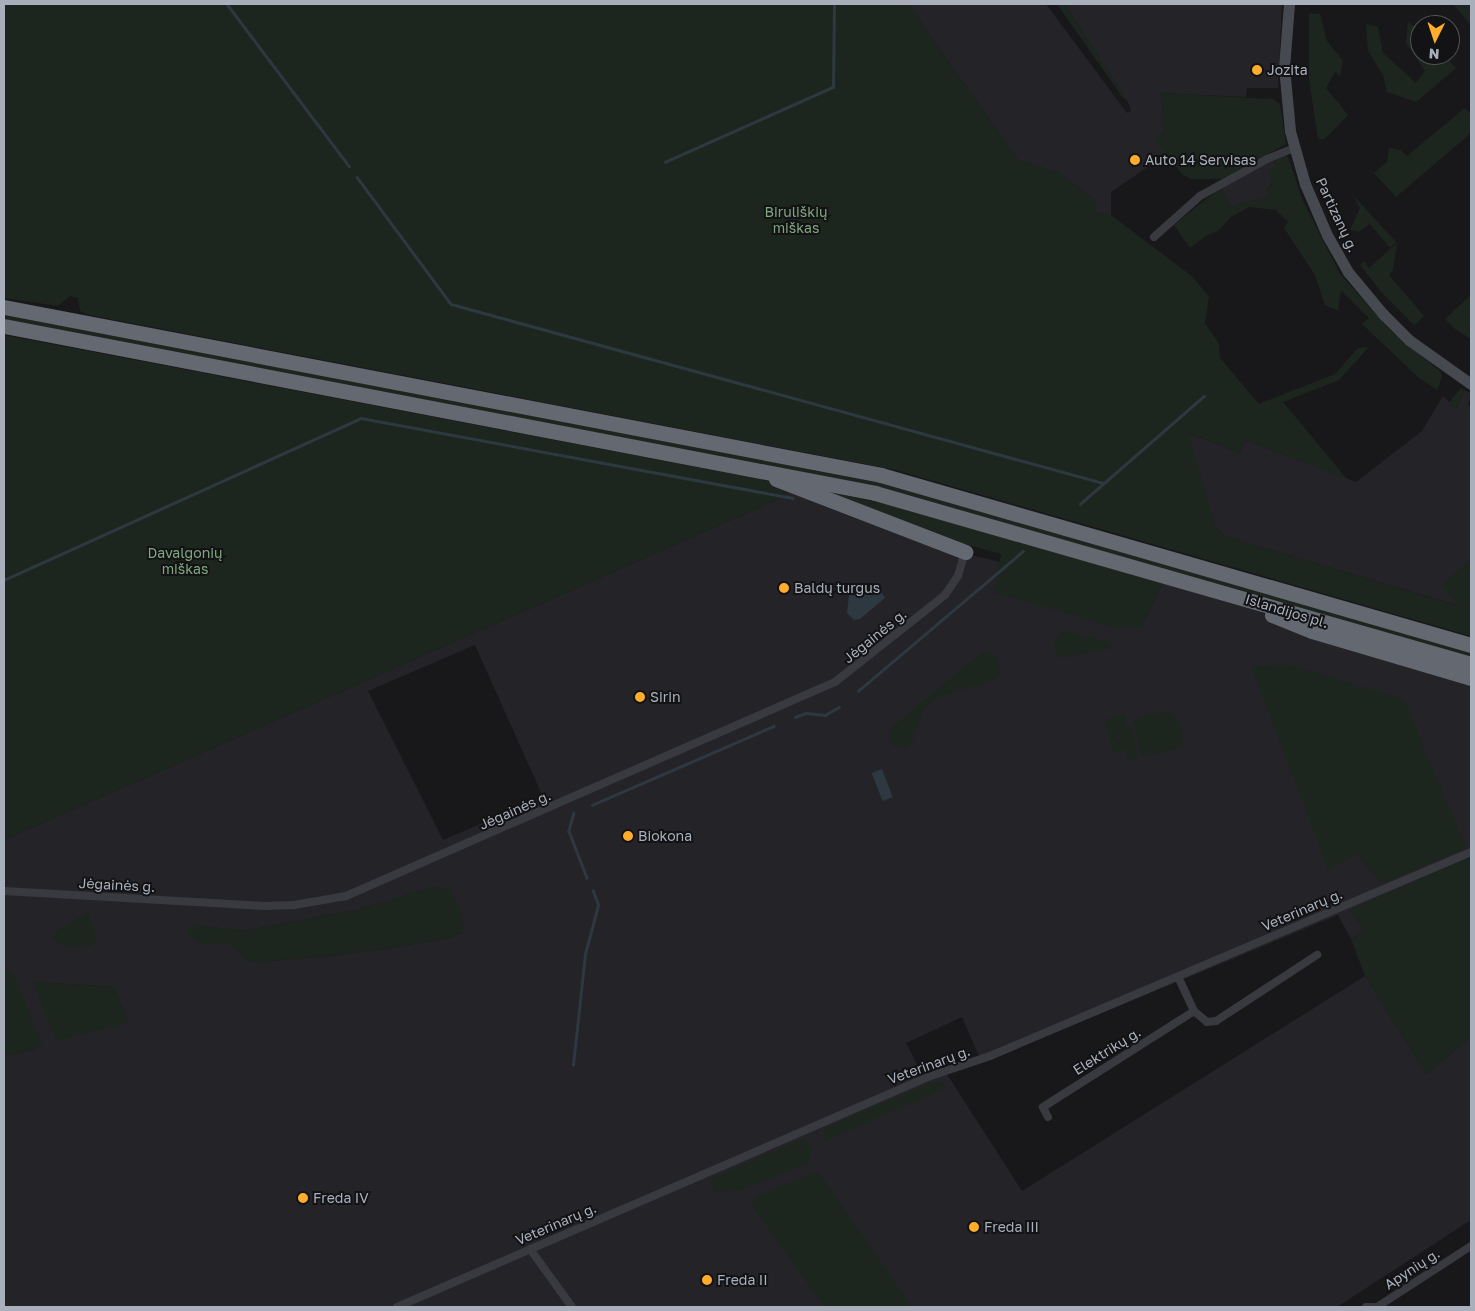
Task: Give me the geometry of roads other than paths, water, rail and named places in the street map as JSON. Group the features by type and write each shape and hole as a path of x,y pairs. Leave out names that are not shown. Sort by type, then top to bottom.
{"highway":[{"name":"Islandijos pl.","path":"4,307 881,475 1203,566 1471,645"},
{"path":"4,326 744,466 965,552"},
{"name":"Islandijos pl.","path":"744,466 884,495 1104,556 1471,664"},
{"path":"1184,580 1312,631 1471,678"}],"street":[{"name":"Partizanų g.","path":"1289,4 1285,82 1294,148 1316,210 1348,272 1409,340 1471,384"},
{"path":"1154,237 1200,196 1267,159 1294,148"},
{"name":"Jėgainės g.","path":"4,891 265,906 294,905 346,896 836,682 945,595 958,576 965,552"},
{"name":"Veterinarų g.","path":"398,1307 928,1077 990,1056 1471,852"},
{"path":"1178,976 1194,1011 1207,1022 1216,1020 1317,955"},
{"name":"Elektrikų g.","path":"1048,1117 1043,1107 1194,1011"},
{"name":"Apynių g.","path":"1366,1307 1377,1307 1471,1246"},
{"path":"530,1249 572,1307"}],"waterway":[{"path":"227,4 349,166"},
{"path":"665,162 833,87 834,4"},
{"path":"357,177 451,304 1103,483"},
{"path":"1080,504 1204,396"},
{"path":"4,580 361,418 793,498"},
{"path":"858,691 1023,551"},
{"path":"795,717 806,713 825,715 839,707"},
{"path":"592,805 774,726"},
{"path":"574,813 569,831 587,878"},
{"path":"573,1065 585,954 598,905 593,891"}],"place":[{"name":"Jozita","path":"1257,70"},
{"name":"Auto 14 Servisas","path":"1135,160"},
{"name":"Baldų turgus","path":"784,588"},
{"name":"Sirin","path":"640,697"},
{"name":"Biokona","path":"628,836"},
{"name":"Freda IV","path":"303,1198"},
{"name":"Freda III","path":"974,1227"},
{"name":"Freda II","path":"707,1280"}],"park label":[{"name":"Biruliškių miškas","path":"796,220"},
{"name":"Davalgonių miškas","path":"185,562"}]}
